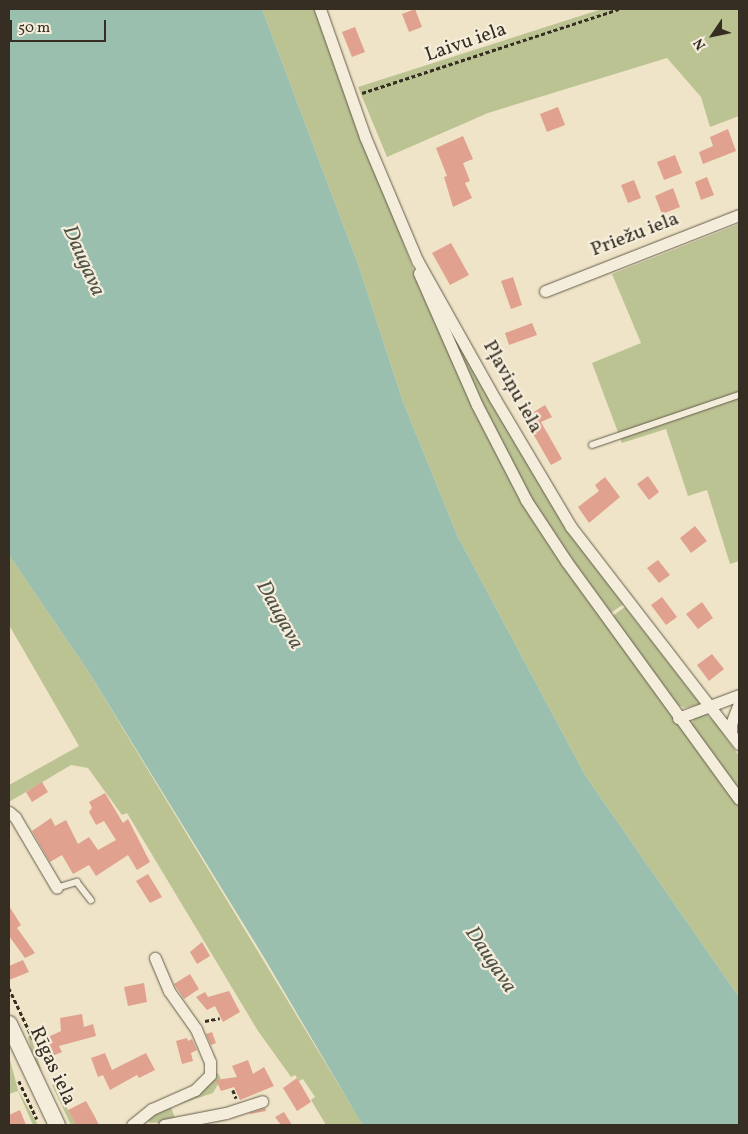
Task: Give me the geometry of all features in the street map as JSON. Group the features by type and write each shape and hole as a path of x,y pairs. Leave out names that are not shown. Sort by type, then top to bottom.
{"main road":[{"name":"Rīgas iela","path":"11,1033 57,1125"}],"street":[{"name":"Pļaviņu iela","path":"320,9 351,97 417,260 571,527 739,744"},
{"name":"Priežu iela","path":"545,291 739,215"},
{"path":"417,260 434,314 526,500 678,718 739,799"},
{"path":"678,718 739,695"},
{"path":"731,733 730,724 739,703"},
{"path":"9,812 15,817 57,888"},
{"path":"132,1125 145,1113 196,1090 209,1078 210,1062 195,1027 169,990 155,958"},
{"path":"164,1125 226,1113 262,1101"}],"lane":[{"path":"592,444 739,395"},
{"path":"57,888 77,882 91,900"}],"path":[{"name":"Laivu iela","path":"351,97 619,9"},
{"path":"195,1027 220,1018"}],"shaded area":[{"path":"262,9 314,9 426,302 509,477 663,703 739,805 739,997 585,775 458,537 403,402 358,264"},
{"path":"602,9 739,9 739,116 710,127 701,97 667,58 488,113 387,157 358,87"},
{"path":"739,224 739,561 730,564 707,490 688,496 666,429 622,443 592,363 641,343 612,274"},
{"path":"438,302 624,604 609,614 538,513 487,417"},
{"path":"9,555 88,671 363,1125 326,1125 311,1100 315,1097 303,1079 299,1081 295,1075 291,1077 258,1031 127,813 122,815 88,768 71,765 9,802 9,785 79,746 9,625"},
{"path":"625,607 700,704 685,708 675,704 611,617"},
{"path":"704,713 714,721 739,756 739,793 691,725 695,716"},
{"path":"30,1033 42,1071 34,1060 28,1038"},
{"path":"9,1056 18,1090 38,1125 33,1125 18,1091 9,1094"},
{"path":"218,1073 221,1079 213,1093 171,1107 176,1121 151,1123 146,1120 145,1117"},
{"path":"54,1083 76,1125 71,1125 52,1085"}],"water":[{"name":"Daugava","path":"9,9 262,9 358,264 403,402 458,537 585,775 739,997 739,1125 363,1125 359,1119 265,959 88,671 9,555"}],"building":[{"path":"415,9 422,27 409,32 402,14"},
{"path":"355,27 365,52 352,57 342,32"},
{"path":"558,107 565,125 547,132 540,114"},
{"path":"728,129 736,151 703,164 699,152 713,146 710,137"},
{"path":"463,136 473,159 463,163 470,181 465,183 472,198 453,207 444,177 447,176 436,148"},
{"path":"675,155 682,173 664,180 657,162"},
{"path":"707,177 714,195 701,200 695,182"},
{"path":"634,180 641,198 628,203 621,185"},
{"path":"673,188 680,207 662,214 655,196"},
{"path":"451,243 469,275 450,285 432,253"},
{"path":"513,277 522,305 511,309 501,281"},
{"path":"532,323 537,335 509,345 505,333"},
{"path":"545,405 552,417 541,422 562,459 551,465 524,418"},
{"path":"648,476 659,492 649,500 637,484"},
{"path":"605,477 620,497 589,523 578,507 599,491 595,485"},
{"path":"695,526 707,541 691,553 680,538"},
{"path":"658,560 670,575 659,583 647,568"},
{"path":"662,597 677,617 666,625 651,605"},
{"path":"702,602 713,618 698,629 686,614"},
{"path":"712,654 724,669 709,681 697,665"},
{"path":"42,782 48,792 32,802 26,792"},
{"path":"105,793 123,823 128,819 150,862 137,870 128,855 96,876 89,865 73,874 62,855 50,862 32,831 51,818 55,826 66,820 78,844 89,837 98,850 116,840 104,821 96,825 89,812 92,808 89,802"},
{"path":"148,874 162,897 150,903 136,881"},
{"path":"9,906 21,925 17,928 35,953 25,958 9,936"},
{"path":"202,942 210,956 197,964 190,952"},
{"path":"23,960 29,972 9,980 9,966"},
{"path":"190,974 199,989 184,999 174,984"},
{"path":"144,983 147,1002 128,1006 124,987"},
{"path":"229,991 240,1012 223,1022 215,1006 207,1010 196,997 205,992 208,997"},
{"path":"82,1014 84,1027 93,1024 96,1036 59,1046 62,1052 45,1059 37,1042 61,1031 60,1018"},
{"path":"212,1032 216,1043 211,1045 206,1034"},
{"path":"187,1038 188,1041 192,1039 197,1050 191,1053 193,1061 182,1064 176,1041"},
{"path":"105,1053 112,1070 146,1053 155,1070 139,1078 137,1075 110,1090 103,1075 98,1077 91,1058"},
{"path":"248,1060 253,1074 264,1067 274,1086 240,1100 234,1087 221,1091 216,1080 237,1077 232,1066"},
{"path":"297,1078 311,1102 297,1111 283,1088"},
{"path":"86,1101 99,1125 76,1125 68,1110"},
{"path":"265,1108 266,1111 250,1114 250,1113"},
{"path":"20,1110 26,1125 9,1125 9,1115"},
{"path":"284,1112 292,1125 281,1125 275,1117"}]}
